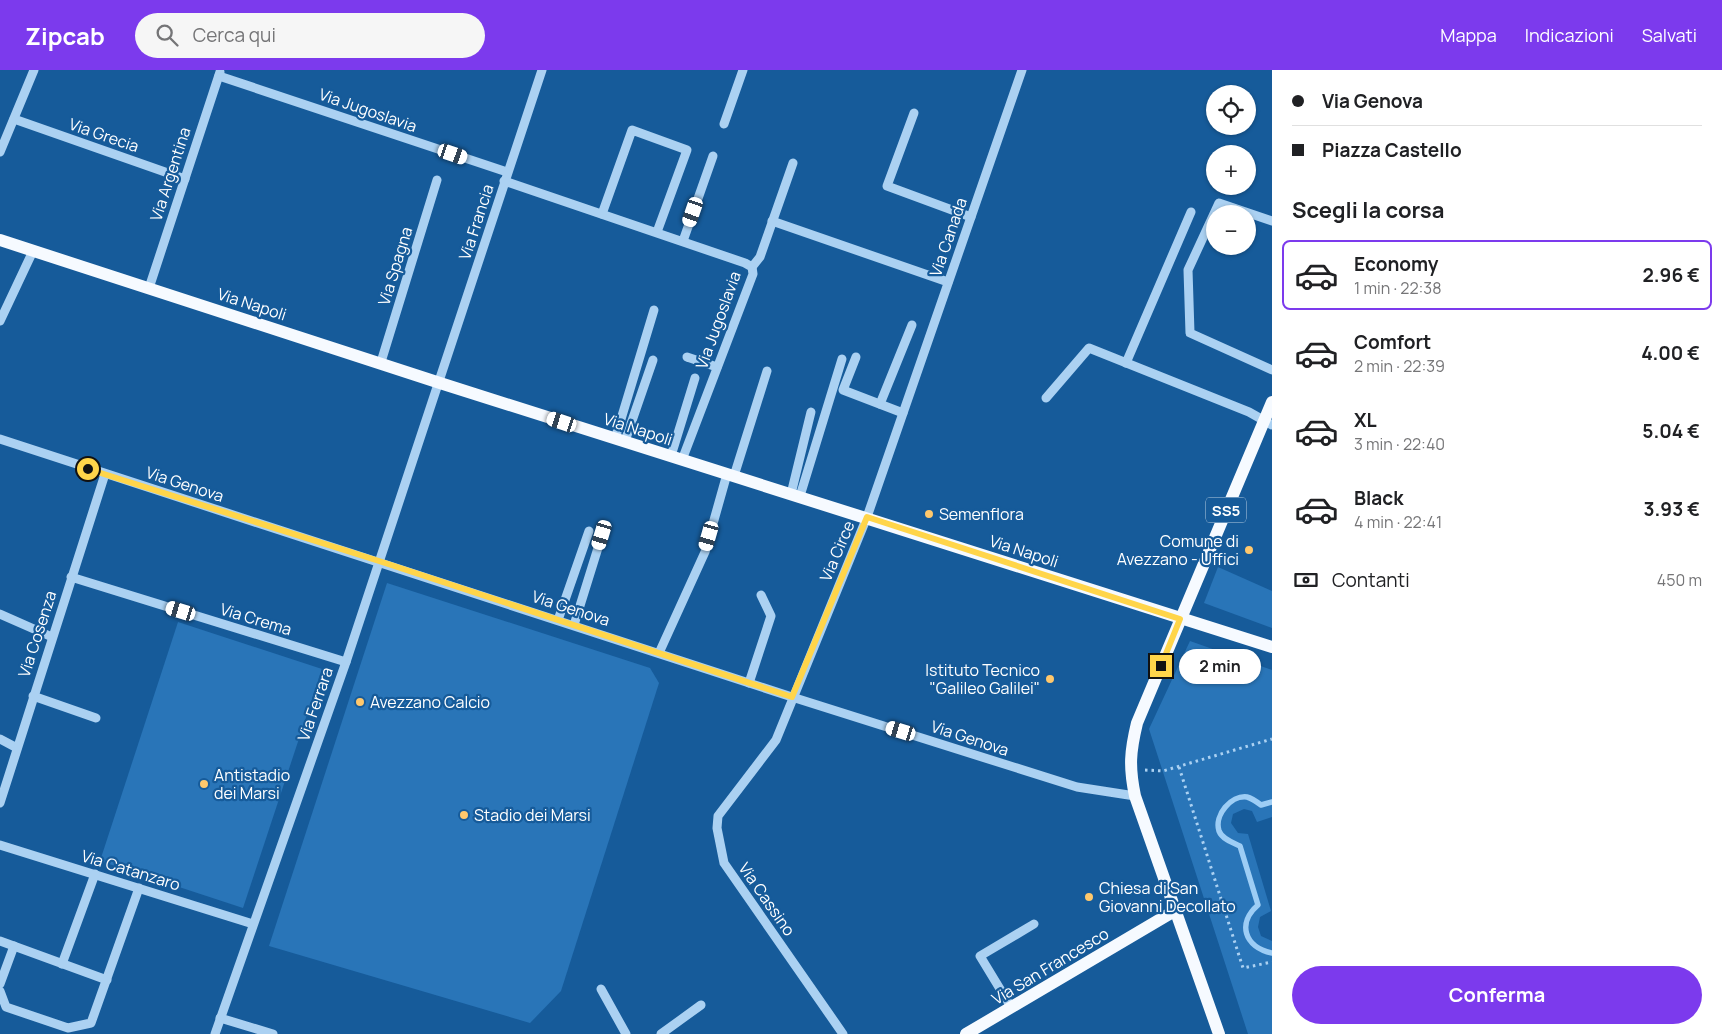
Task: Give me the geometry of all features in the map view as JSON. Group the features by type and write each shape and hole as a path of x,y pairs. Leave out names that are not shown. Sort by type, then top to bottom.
{"main road":[{"name":"Via Napoli","path":"0,240 381,362 440,383 1272,647"},
{"name":"SS5","path":"1180,619 1268,422 1272,402"},
{"path":"1180,619 1137,723 1130,748 1130,768 1135,796 1219,1034"},
{"name":"Via San Francesco","path":"966,1034 1176,910"}],"street":[{"path":"0,152 34,70"},
{"name":"Via Francia","path":"440,383 542,70"},
{"path":"724,124 743,70"},
{"name":"Via Canada","path":"903,413 1022,70"},
{"name":"Via Jugoslavia","path":"220,73 602,214 745,263 752,268 753,274 717,368 677,458"},
{"name":"Via Argentina","path":"149,288 220,73"},
{"path":"914,113 887,186 971,217"},
{"name":"Via Grecia","path":"14,119 185,179"},
{"path":"602,214 632,130 687,150 657,232"},
{"path":"682,242 713,156"},
{"path":"752,268 760,257 793,163"},
{"name":"Via Spagna","path":"381,362 437,180"},
{"path":"1272,221 1219,203 1188,270 1190,333 1272,370"},
{"path":"1126,363 1191,212"},
{"path":"772,221 948,282"},
{"path":"0,321 33,251"},
{"path":"620,440 654,310"},
{"path":"880,404 912,325"},
{"path":"1046,398 1089,348 1249,412 1268,422"},
{"path":"687,356 717,368"},
{"path":"856,357 843,390 903,413"},
{"path":"796,495 842,359"},
{"path":"620,440 653,360"},
{"path":"659,653 705,552 767,371"},
{"path":"677,458 695,378"},
{"name":"Via Ferrara","path":"215,1034 346,662 440,383"},
{"path":"796,495 811,412"},
{"name":"Via Circe","path":"792,697 867,517 903,413"},
{"name":"Via Genova","path":"1,441 379,561 792,697 1078,787 1135,796"},
{"name":"Via Cosenza","path":"0,803 105,474"},
{"path":"558,620 589,531"},
{"path":"574,625 602,535"},
{"name":"Via Crema","path":"71,577 346,662"},
{"path":"749,683 771,616 760,595"},
{"path":"0,614 52,637"},
{"path":"33,696 96,718"},
{"name":"Via Cassino","path":"792,697 776,740 718,816 717,828 724,863 843,1034"},
{"path":"0,739 17,748"},
{"name":"Via Catanzaro","path":"0,845 253,924"},
{"path":"62,964 95,874"},
{"path":"0,991 6,1007 68,1028 91,1023 140,888"},
{"path":"1011,1007 980,956 1034,924"},
{"path":"0,941 107,980"},
{"path":"0,984 14,946"},
{"path":"601,989 626,1034"},
{"path":"661,1034 700,1004"},
{"path":"220,1018 273,1034"}],"path":[{"path":"1130,768 1163,771 1272,738"},
{"path":"1179,767 1243,968 1272,962"}],"shaded area":[{"path":"1218,567 1272,591 1272,628 1204,603"},
{"name":"Stadio dei Marsi","path":"387,583 650,668 659,683 561,991 530,1023 269,946"},
{"name":"Antistadio dei Marsi","path":"178,622 322,669 243,908 100,861"},
{"path":"1190,641 1272,670 1272,817 1257,822 1252,811 1244,809 1233,814 1231,823 1238,833 1248,834 1271,911 1260,917 1258,927 1261,936 1272,941 1272,1034 1248,1034 1149,729"}],"waterway":[{"path":"1272,802 1261,805 1247,797 1235,799 1221,813 1218,825 1219,831 1223,836 1240,846 1258,905 1247,919 1247,934 1255,946 1272,953"}],"place":[{"name":"Semenflora","path":"929,514"},
{"name":"Comune di Avezzano - Uffici","path":"1249,550"},
{"name":"Istituto Tecnico \"Galileo Galilei\"","path":"1050,679"},
{"name":"Avezzano Calcio","path":"360,702"},
{"name":"Antistadio dei Marsi","path":"204,784"},
{"name":"Stadio dei Marsi","path":"464,815"},
{"name":"Chiesa di San Giovanni Decollato","path":"1089,897"}],"route":[{"path":"88,469 379,561 792,697 867,517 1180,619 1161,666"}]}
